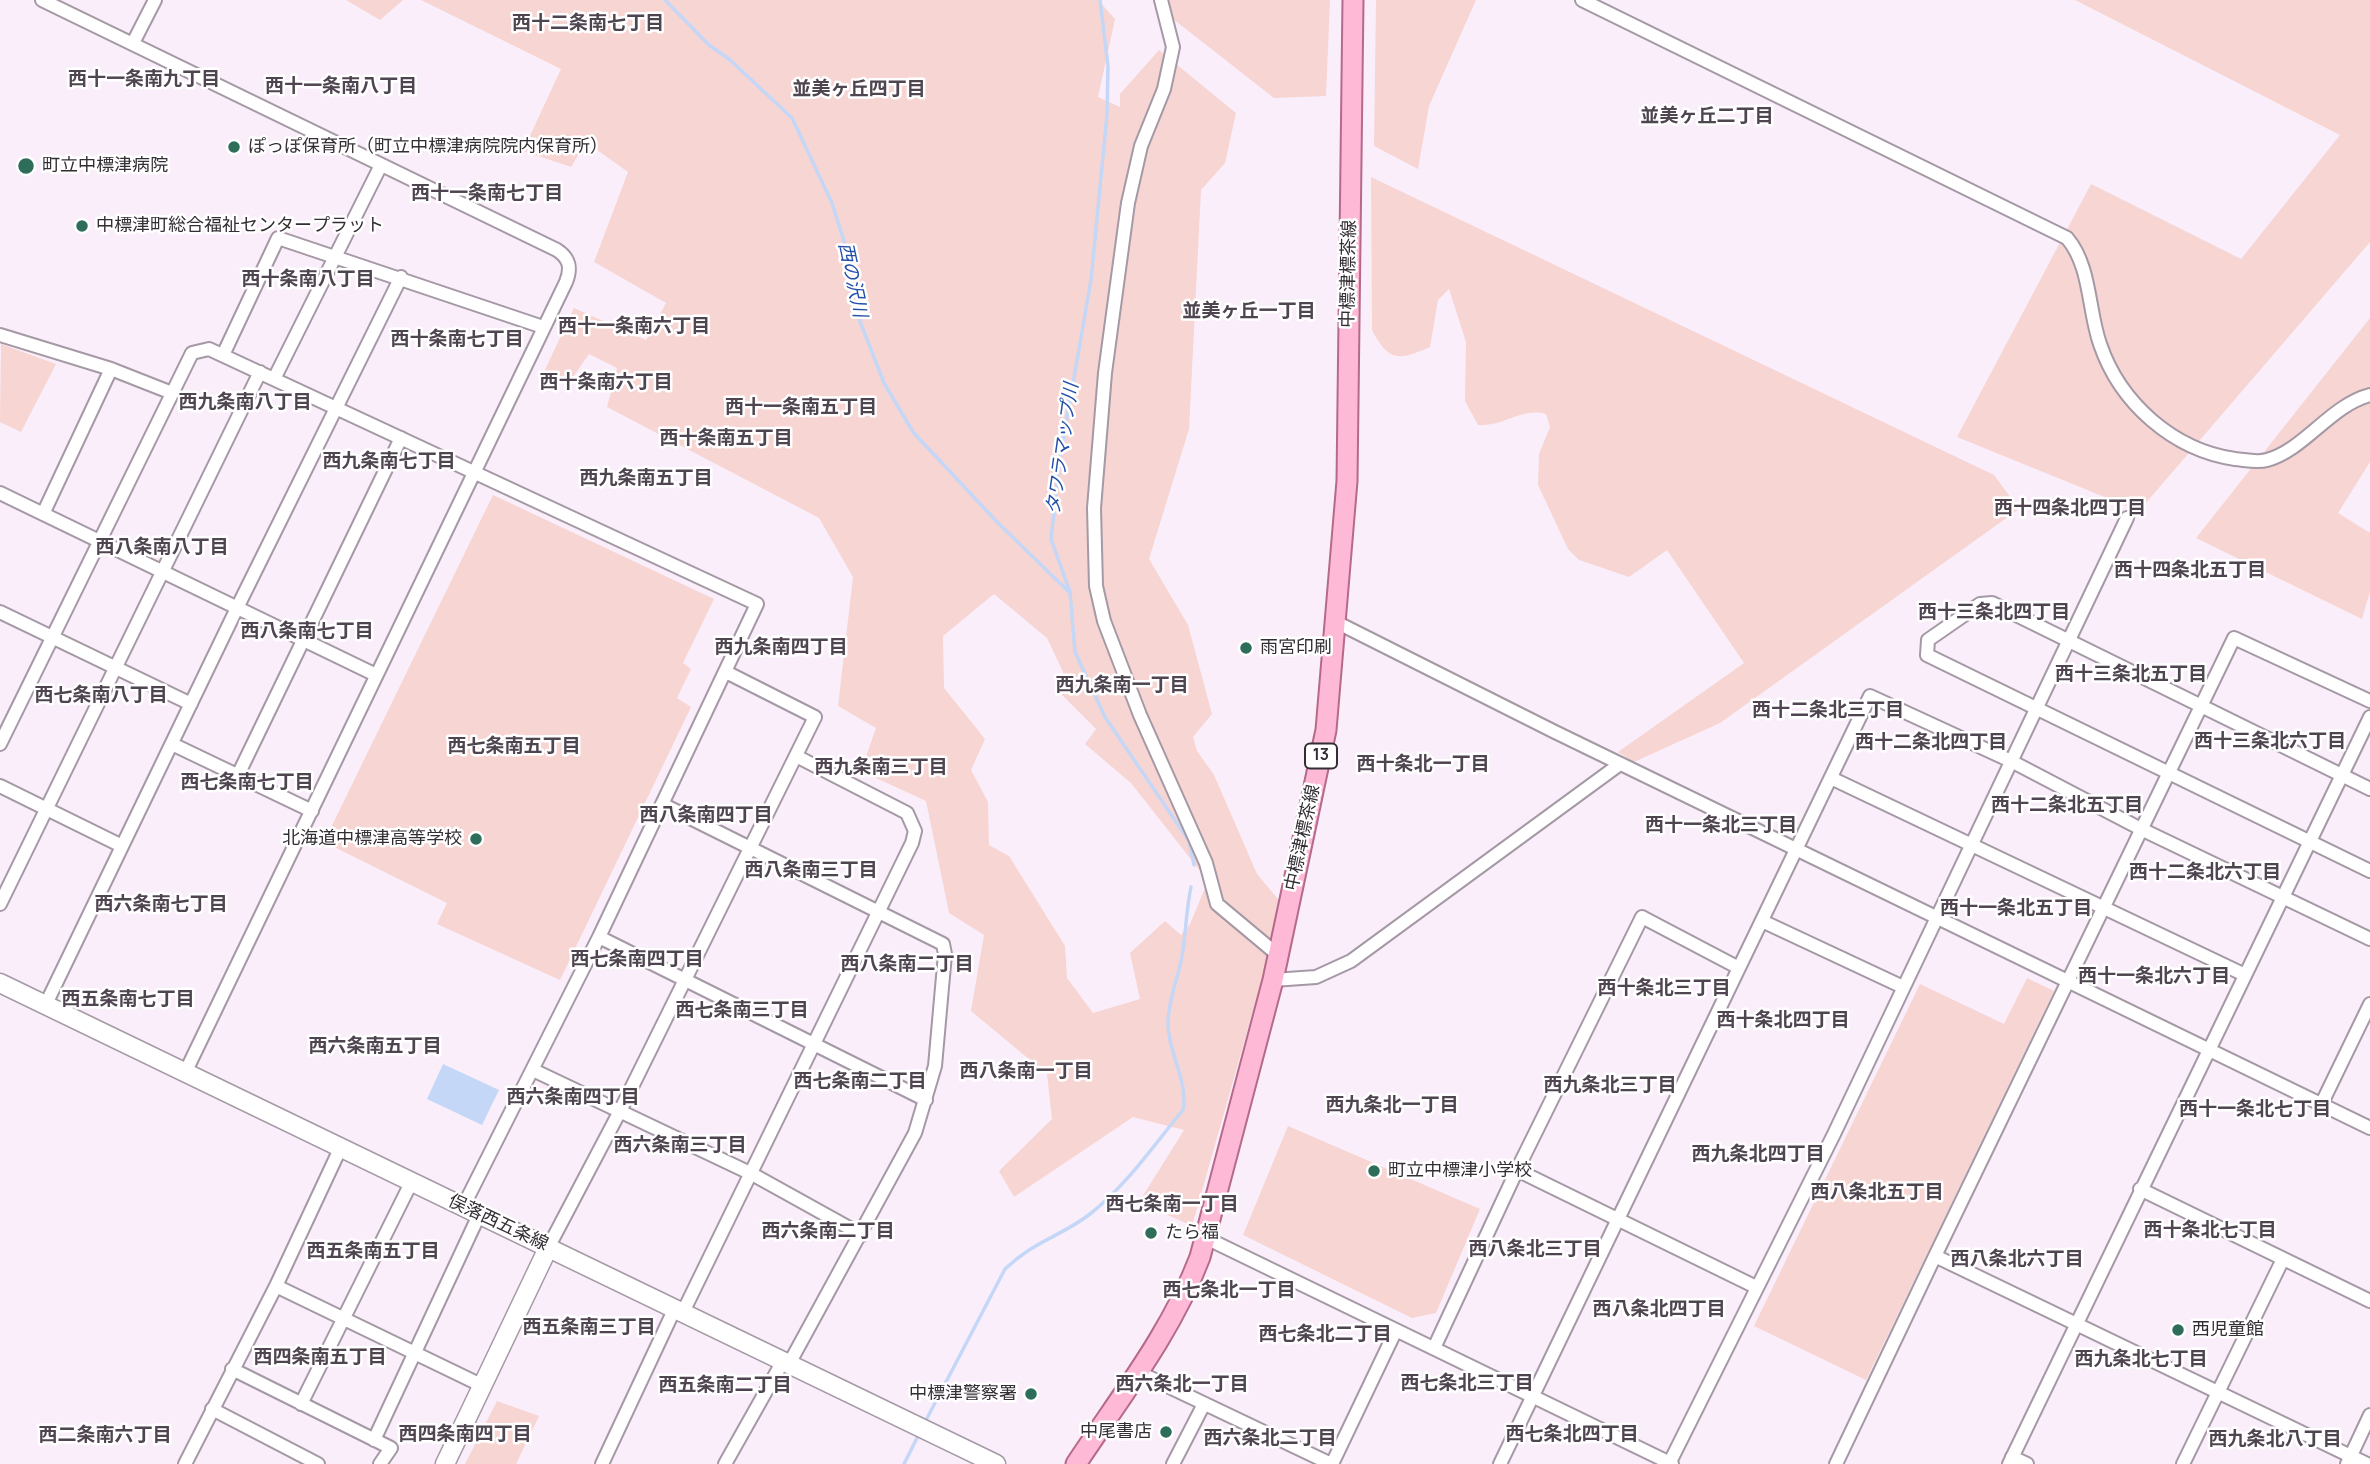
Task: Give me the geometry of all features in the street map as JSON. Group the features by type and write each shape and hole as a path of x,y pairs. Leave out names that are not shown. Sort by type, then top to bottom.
{"main road":[{"name":"中標津標茶線","path":"1076,1464 1184,1298 1204,1237 1273,980 1326,730 1346,481 1353,0"},
{"name":"俣落西五条線","path":"0,983 996,1464"},
{"path":"445,1464 549,1246"}],"street":[{"path":"41,0 60,4 133,43 564,255 570,273 185,1073"},
{"path":"133,43 155,0"},
{"path":"1161,0 1173,47 1164,89 1141,146 1128,203 1101,414 1094,508 1096,586 1104,621 1140,715 1206,863 1217,904 1278,955"},
{"path":"1582,0 1771,90 2067,238 2081,259 2091,317 2109,367 2138,406 2181,443 2226,457 2265,460 2281,454 2341,409 2370,394"},
{"path":"275,379 334,255 381,165"},
{"path":"223,355 278,238 544,327"},
{"path":"46,1004 237,608 401,277"},
{"path":"0,335 111,369 172,393"},
{"path":"0,744 102,542 192,353 209,349 757,604 533,1070 471,1211 415,1353 374,1440"},
{"path":"43,514 111,369"},
{"path":"0,904 260,372"},
{"path":"238,775 401,438"},
{"path":"0,493 376,676"},
{"path":"1204,1237 1670,1464 1834,1134 2035,706 2127,518"},
{"path":"2370,789 1992,603 1980,604 1928,640 1927,655 2370,870"},
{"path":"0,612 191,704"},
{"path":"1336,622 1620,764 2370,1128"},
{"path":"1836,1464 2234,638 2370,701"},
{"path":"549,1246 620,1111 815,717 726,672"},
{"path":"1500,1464 1870,696 2011,761 2141,829 2370,939"},
{"path":"2027,1464 2011,1460 2370,717"},
{"path":"172,744 312,811"},
{"path":"606,1463 679,1310 752,1174 912,843 915,831 906,813 796,757"},
{"path":"1273,980 1316,977 1351,961 1620,764"},
{"path":"1831,778 2245,975"},
{"path":"0,786 122,846"},
{"path":"662,804 881,911 943,944 945,954 935,1066 915,1133 862,1235 725,1464"},
{"path":"1434,1348 1517,1170 1642,918 1739,968"},
{"path":"1762,921 1903,987"},
{"path":"599,937 926,1100"},
{"path":"2320,1105 2365,1029 2370,1004"},
{"path":"533,1070 752,1174 862,1235"},
{"path":"185,1464 276,1286 340,1149"},
{"path":"1517,1170 1756,1287"},
{"path":"301,1404 411,1182"},
{"path":"2140,1189 2370,1301"},
{"path":"1935,1256 2078,1322 2349,1460 2367,1464"},
{"path":"2183,1464 2283,1259"},
{"path":"276,1286 483,1386"},
{"path":"1138,1372 1331,1464 1396,1329"},
{"path":"232,1369 391,1448 380,1464"},
{"path":"1173,1464 1204,1404"},
{"path":"212,1409 310,1457 318,1464"},
{"path":"2349,1460 2370,1415"}],"shaded area":[{"path":"346,0 403,0 380,20"},
{"path":"421,0 1098,0 1115,19 1098,97 1120,107 1120,94 1159,50 1236,113 1225,163 1201,190 1189,429 1149,559 1188,625 1212,714 1193,737 1197,751 1214,775 1257,874 1283,905 1192,1226 1139,1202 1184,1130 1133,1117 1014,1197 999,1171 1052,1119 1047,1074 971,1011 984,935 949,913 926,801 861,771 876,728 838,706 853,577 819,518 607,407 617,368 589,354 568,384 544,372 574,308 646,340 666,303 594,262 628,172 586,142 571,167 523,151 561,69","holes":["994,594 1047,638 1064,674 1054,687 1096,729 1085,744 1131,783 1208,881 1190,924 1181,935 1165,921 1130,953 1140,999 1093,1013 1067,978 1065,946 1009,856 989,845 988,802 971,770 985,739 944,688 943,636"]},
{"path":"1155,0 1330,0 1326,96 1274,98 1173,19"},
{"path":"1376,0 1476,0 1429,106 1418,169 1374,146"},
{"path":"2075,0 2370,0 2370,242 2139,511 1957,437 2091,184 2241,259 2340,135"},
{"path":"1371,177 1994,475 2019,509 1720,723 1634,762 1618,752 1744,663 1667,550 1629,577 1579,560 1568,549 1538,485 1539,454 1550,427 1546,414 1529,413 1496,423 1478,425 1465,401 1466,342 1449,289 1438,300 1430,347 1396,356 1378,341 1372,330"},
{"path":"2370,318 2370,462 2338,513 2370,533 2370,591 2362,619 2196,538"},
{"path":"1,344 56,364 21,432 0,422"},
{"path":"493,495 714,599 683,663 691,669 677,698 691,707 560,980 437,924 447,903 324,842"},
{"path":"2027,978 2054,991 1866,1380 1754,1326 1920,984 2004,1024"},
{"path":"1288,1126 1480,1209 1436,1313 1412,1318 1243,1235"},
{"path":"497,1401 539,1416 516,1464 465,1464"}],"water":[{"path":"443,1064 499,1090 482,1125 427,1099"}],"waterway":[{"name":"西の沢川","path":"665,0 709,45 729,59 792,118 832,203 847,251 847,272 854,306 884,383 913,432 997,522 1068,591"},
{"name":"タワラマップ川","path":"1100,0 1108,66 1107,115 1091,280 1060,458 1051,539 1070,592 1075,652 1105,717 1189,841 1194,865"},
{"name":"タワラマップ川","path":"924,1424 1005,1269 1027,1252 1079,1222 1103,1203 1128,1178 1183,1110 1183,1088 1168,1021 1182,957 1191,887"},
{"name":"タワラマップ川","path":"904,1464 919,1434"}],"place":[{"name":"ぽっぽ保育所（町立中標津病院院内保育所）","path":"234,147"},
{"name":"町立中標津病院","path":"26,166"},
{"name":"中標津町総合福祉センタープラット","path":"82,226"},
{"name":"雨宮印刷","path":"1246,648"},
{"name":"北海道中標津高等学校","path":"476,839"},
{"name":"町立中標津小学校","path":"1374,1171"},
{"name":"たら福","path":"1151,1233"},
{"name":"西児童館","path":"2178,1330"},
{"name":"中標津警察署","path":"1031,1394"},
{"name":"中尾書店","path":"1166,1432"}],"district":[{"name":"西十二条南七丁目","path":"588,24"},
{"name":"西十一条南九丁目","path":"144,80"},
{"name":"西十一条南八丁目","path":"341,87"},
{"name":"並美ヶ丘四丁目","path":"859,90"},
{"name":"並美ヶ丘二丁目","path":"1707,117"},
{"name":"西十一条南七丁目","path":"487,194"},
{"name":"西十条南八丁目","path":"308,280"},
{"name":"並美ヶ丘一丁目","path":"1249,312"},
{"name":"西十一条南六丁目","path":"634,327"},
{"name":"西十条南七丁目","path":"457,340"},
{"name":"西十条南六丁目","path":"606,383"},
{"name":"西九条南八丁目","path":"245,403"},
{"name":"西十一条南五丁目","path":"801,408"},
{"name":"西十条南五丁目","path":"726,439"},
{"name":"西九条南七丁目","path":"389,462"},
{"name":"西九条南五丁目","path":"646,479"},
{"name":"西十四条北四丁目","path":"2070,509"},
{"name":"西八条南八丁目","path":"162,548"},
{"name":"西十四条北五丁目","path":"2190,571"},
{"name":"西十三条北四丁目","path":"1994,613"},
{"name":"西八条南七丁目","path":"307,632"},
{"name":"西九条南四丁目","path":"781,648"},
{"name":"西十三条北五丁目","path":"2131,675"},
{"name":"西九条南一丁目","path":"1122,686"},
{"name":"西七条南八丁目","path":"101,696"},
{"name":"西十二条北三丁目","path":"1828,711"},
{"name":"西十三条北六丁目","path":"2270,742"},
{"name":"西十二条北四丁目","path":"1931,743"},
{"name":"西七条南五丁目","path":"514,747"},
{"name":"西十条北一丁目","path":"1423,765"},
{"name":"西九条南三丁目","path":"881,768"},
{"name":"西七条南七丁目","path":"247,783"},
{"name":"西十二条北五丁目","path":"2067,806"},
{"name":"西八条南四丁目","path":"706,816"},
{"name":"西十一条北三丁目","path":"1721,826"},
{"name":"西八条南三丁目","path":"811,871"},
{"name":"西十二条北六丁目","path":"2205,873"},
{"name":"西六条南七丁目","path":"161,905"},
{"name":"西十一条北五丁目","path":"2016,909"},
{"name":"西七条南四丁目","path":"637,960"},
{"name":"西八条南二丁目","path":"907,965"},
{"name":"西十一条北六丁目","path":"2154,977"},
{"name":"西十条北三丁目","path":"1664,989"},
{"name":"西五条南七丁目","path":"128,1000"},
{"name":"西七条南三丁目","path":"742,1011"},
{"name":"西十条北四丁目","path":"1783,1021"},
{"name":"西六条南五丁目","path":"375,1047"},
{"name":"西八条南一丁目","path":"1026,1072"},
{"name":"西七条南二丁目","path":"860,1082"},
{"name":"西九条北三丁目","path":"1610,1086"},
{"name":"西六条南四丁目","path":"573,1098"},
{"name":"西九条北一丁目","path":"1392,1106"},
{"name":"西十一条北七丁目","path":"2255,1110"},
{"name":"西六条南三丁目","path":"680,1146"},
{"name":"西九条北四丁目","path":"1758,1155"},
{"name":"西八条北五丁目","path":"1877,1193"},
{"name":"西七条南一丁目","path":"1172,1205"},
{"name":"西十条北七丁目","path":"2210,1231"},
{"name":"西六条南二丁目","path":"828,1232"},
{"name":"西八条北三丁目","path":"1535,1250"},
{"name":"西五条南五丁目","path":"373,1252"},
{"name":"西八条北六丁目","path":"2017,1260"},
{"name":"西七条北一丁目","path":"1229,1291"},
{"name":"西八条北四丁目","path":"1659,1310"},
{"name":"西五条南三丁目","path":"589,1328"},
{"name":"西七条北二丁目","path":"1325,1335"},
{"name":"西四条南五丁目","path":"320,1358"},
{"name":"西九条北七丁目","path":"2141,1360"},
{"name":"西七条北三丁目","path":"1467,1384"},
{"name":"西六条北一丁目","path":"1182,1385"},
{"name":"西五条南二丁目","path":"725,1386"},
{"name":"西四条南四丁目","path":"465,1435"},
{"name":"西七条北四丁目","path":"1572,1435"},
{"name":"西二条南六丁目","path":"105,1436"},
{"name":"西六条北二丁目","path":"1270,1439"},
{"name":"西九条北八丁目","path":"2275,1440"}]}
